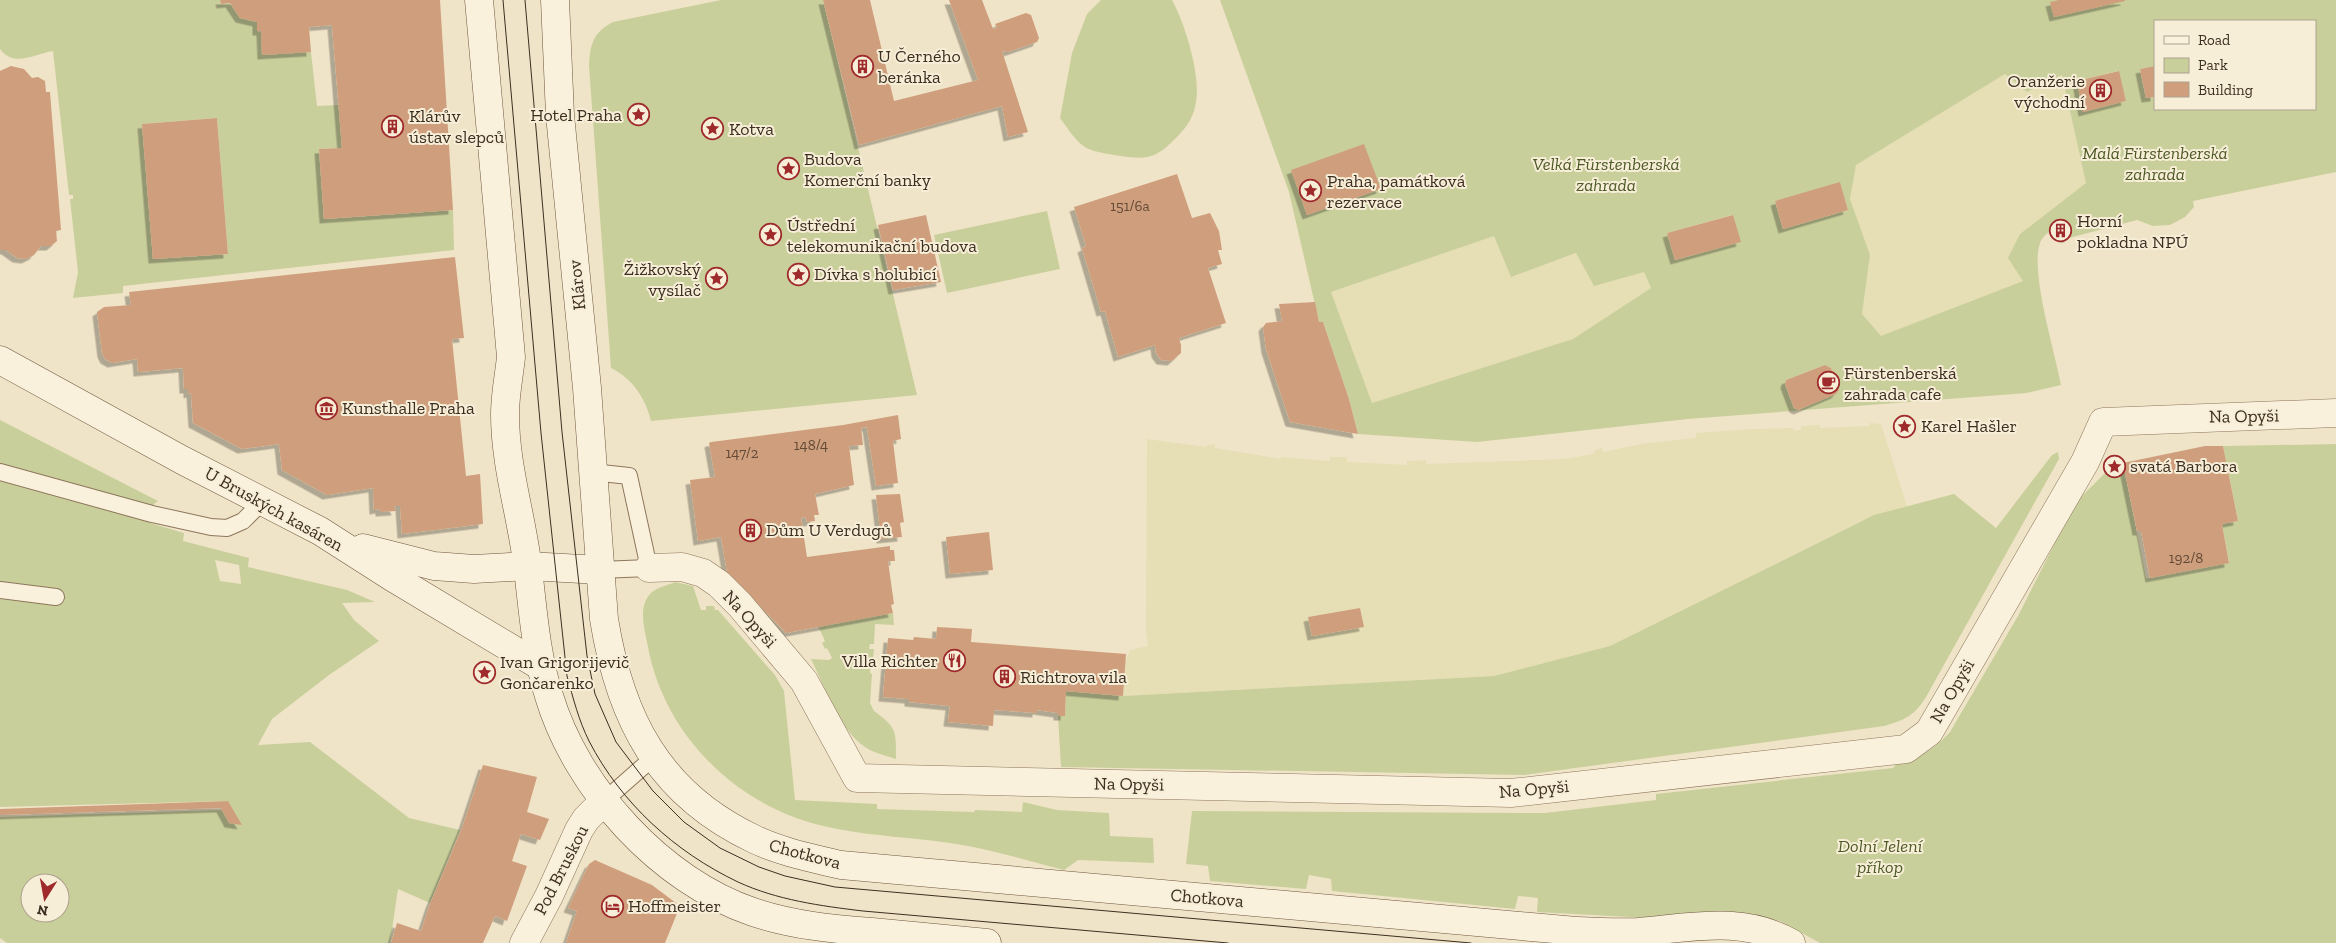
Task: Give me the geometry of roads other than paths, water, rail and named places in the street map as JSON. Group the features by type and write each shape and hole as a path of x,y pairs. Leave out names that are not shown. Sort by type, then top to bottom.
{"main road":[{"path":"479,0 511,357 505,414 511,473 528,566 542,667 549,697 565,737 579,765 604,801 626,826 677,872 728,903 754,913 813,927 987,943"},
{"name":"Klárov","path":"555,0 560,115 587,388 600,570"},
{"name":"U Bruských kasáren","path":"0,360 320,531 392,577 542,667"},
{"name":"Na Opyši","path":"649,568 682,567 703,573 719,584 804,681 857,778 1511,793 1906,749 1929,732 2085,462 2103,422 2336,413"},
{"path":"320,531 352,545 386,556 434,566 474,569 528,566 600,570 610,657 619,688 631,717 655,756"},
{"name":"Chotkova","path":"655,756 670,778 690,796 732,827 776,848 842,865 1576,930 1635,932 1703,925 1734,925 1765,932 1791,943"},
{"name":"Pod Bruskou","path":"524,943 549,896 579,830 604,801"}],"lane":[{"path":"0,472 152,514 211,527 227,528 242,521 263,501"},
{"path":"592,472 629,476 649,568"},
{"name":"Na Opyši","path":"600,570 649,568"},
{"path":"0,590 56,597"},
{"name":"Pod Bruskou","path":"604,801 655,756"}],"tram line":[{"path":"503,0 541,433 567,676 585,733 602,764 617,785 652,824 693,856 738,882 784,898 863,911 1228,943"},
{"path":"525,0 562,432 587,656 595,694 616,742 653,791 684,822 720,848 759,867 785,876 835,887 1471,943"}],"place":[{"name":"U Černého beránka","path":"862,66"},
{"name":"Oranžerie východní","path":"2101,91"},
{"name":"Hotel Praha","path":"638,115"},
{"name":"Klárův ústav slepců","path":"393,126"},
{"name":"Kotva","path":"713,129"},
{"name":"Budova Komerční banky","path":"788,169"},
{"name":"Praha, památková rezervace","path":"1311,191"},
{"name":"Horní pokladna NPÚ","path":"2061,231"},
{"name":"Ústřední telekomunikační budova","path":"771,235"},
{"name":"Dívka s holubicí","path":"798,274"},
{"name":"Žižkovský vysílač","path":"717,279"},
{"name":"Fürstenberská zahrada cafe","path":"1828,383"},
{"name":"Kunsthalle Praha","path":"326,408"},
{"name":"Karel Hašler","path":"1905,426"},
{"name":"svatá Barbora","path":"2114,466"},
{"name":"Dům U Verdugů","path":"750,530"},
{"name":"Villa Richter","path":"954,661"},
{"name":"Ivan Grigorijevič Gončarenko","path":"484,672"},
{"name":"Richtrova vila","path":"1004,677"},
{"name":"Hoffmeister","path":"612,906"}],"park label":[{"name":"Malá Fürstenberská zahrada","path":"2155,163"},
{"name":"Velká Fürstenberská zahrada","path":"1606,174"},
{"name":"Dolní Jelení příkop","path":"1880,856"}]}
